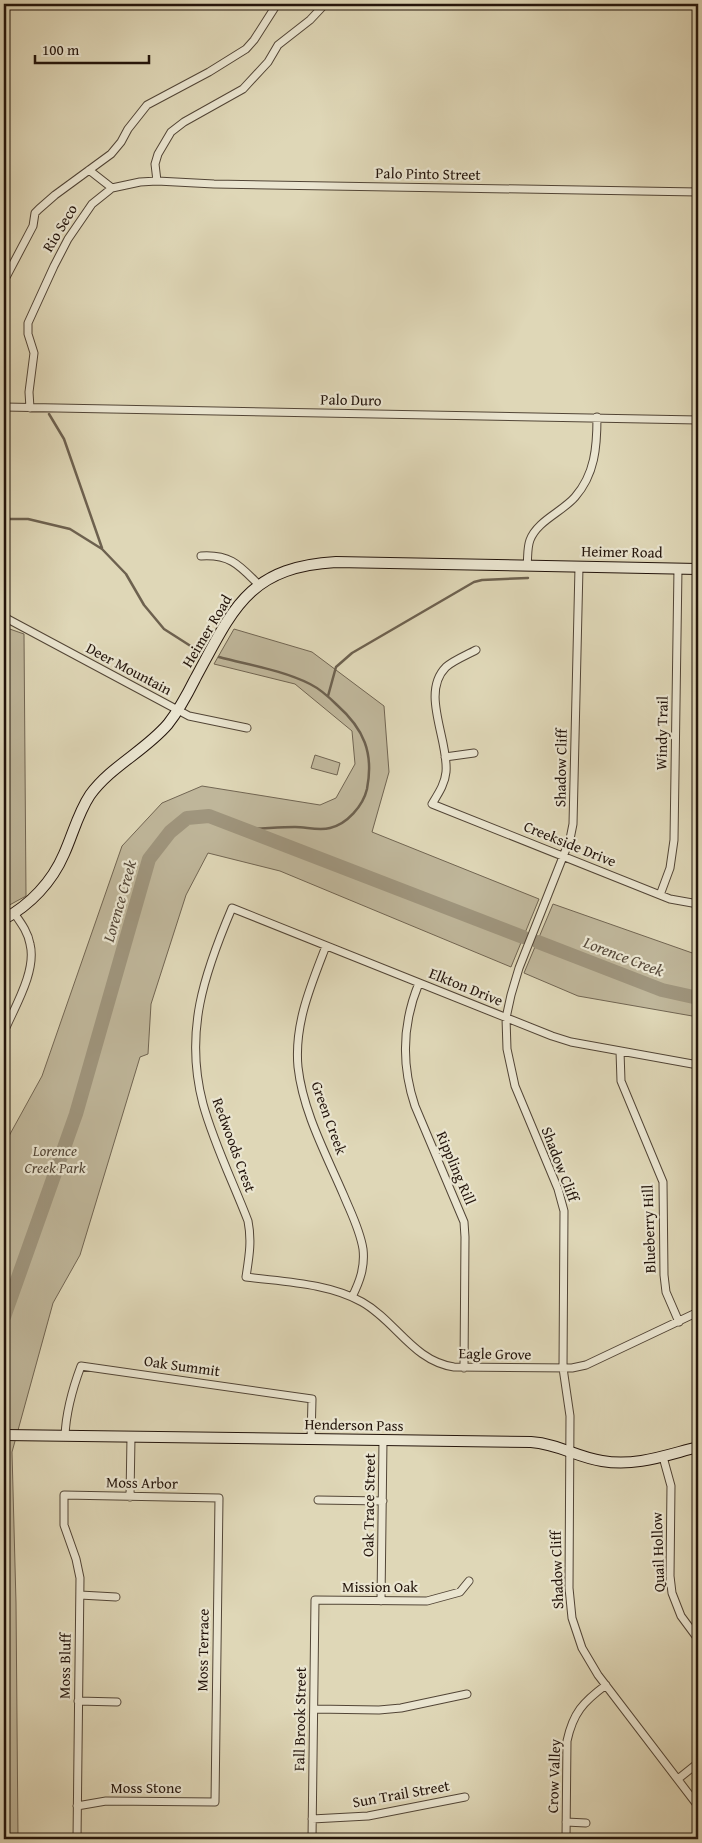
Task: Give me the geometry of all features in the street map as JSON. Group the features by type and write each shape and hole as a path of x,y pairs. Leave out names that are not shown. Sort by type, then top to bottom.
{"street":[{"name":"Rio Seco","path":"4,281 33,226 35,214 55,195 111,154 121,142 128,128 147,105 209,72 246,49 277,4"},
{"path":"157,180 155,164 158,154 171,132 184,122 243,89 268,62 278,45 310,20 325,4"},
{"path":"89,170 112,188"},
{"name":"Rio Seco","path":"30,408 29,392 34,354 28,329 31,315 54,266 84,213 97,199 112,188 157,180"},
{"name":"Palo Pinto Street","path":"157,180 214,184 698,192"},
{"name":"Palo Duro","path":"4,407 698,420"},
{"path":"527,566 528,546 534,533 541,525 569,504 586,480 596,452 598,417"},
{"path":"201,556 222,556 233,562 259,585"},
{"name":"Heimer Road","path":"4,919 14,913 45,886 59,865 80,814 91,795 108,774 157,736 178,711 225,623 240,601 259,585 290,570 317,563 336,562 698,569"},
{"name":"Shadow Cliff","path":"579,567 574,817 570,839 511,995 506,1018 507,1049 515,1086 558,1189 564,1210 563,1368 570,1408 570,1603 576,1633 589,1661 698,1806"},
{"name":"Windy Trail","path":"660,895 670,868 674,840 678,568"},
{"name":"Deer Mountain","path":"4,617 178,711 189,716 248,728"},
{"path":"474,753 445,757 434,690 436,682 446,667 476,650"},
{"name":"Creekside Drive","path":"445,757 446,774 443,786 432,804 670,899 698,904"},
{"name":"Elkton Drive","path":"232,908 506,1018 571,1042 698,1065"},
{"name":"Redwoods Crest","path":"232,908 213,954 202,988 196,1027 196,1058 202,1102 251,1234 251,1247 246,1277"},
{"path":"4,1032 29,974 31,960 31,945 25,928 14,913"},
{"name":"Green Creek","path":"326,946 302,1010 298,1065 300,1084 311,1119 360,1236 363,1267 361,1278 352,1297"},
{"name":"Rippling Rill","path":"419,983 411,1004 406,1031 404,1061 415,1106 464,1222 464,1368"},
{"name":"Blueberry Hill","path":"620,1051 621,1081 663,1182 664,1275 666,1292 679,1322"},
{"name":"Eagle Grove","path":"246,1277 321,1288 352,1297 373,1308 384,1317 411,1346 424,1356 446,1366 464,1368 572,1368 586,1365 698,1312"},
{"name":"Oak Summit","path":"65,1436 70,1397 80,1366 312,1399 311,1439"},
{"name":"Henderson Pass","path":"4,1435 531,1442 553,1445 602,1461 612,1462 644,1461 698,1447"},
{"path":"130,1497 131,1437"},
{"name":"Oak Trace Street","path":"381,1601 383,1440"},
{"name":"Quail Hollow","path":"664,1457 671,1486 670,1576 672,1593 681,1616 698,1639"},
{"name":"Moss Arbor","path":"64,1495 219,1498"},
{"name":"Moss Bluff","path":"64,1495 64,1525 78,1568 80,1595 77,1839"},
{"name":"Moss Terrace","path":"216,1802 219,1498"},
{"path":"318,1500 383,1501"},
{"name":"Mission Oak","path":"315,1600 427,1601 460,1592 469,1581"},
{"path":"80,1595 116,1597"},
{"name":"Fall Brook Street","path":"312,1839 315,1600"},
{"name":"Crow Valley","path":"566,1839 567,1742 570,1727 584,1702 606,1685"},
{"path":"314,1709 379,1710 401,1708 467,1694"},
{"path":"78,1701 117,1702"},
{"path":"678,1779 698,1763"},
{"name":"Sun Trail Street","path":"312,1819 368,1816 465,1797"},
{"name":"Moss Stone","path":"77,1806 106,1801 216,1802"},
{"name":"Crow Valley","path":"566,1822 586,1823"}],"green space":[{"path":"4,627 24,634 26,896 4,908"},
{"name":"Lorence Creek Park","path":"234,629 312,652 384,706 389,772 372,832 539,899 511,967 280,871 208,853 186,895 151,1004 148,1054 140,1057 80,1255 53,1303 12,1452 16,1603 18,1839 4,1839 4,1145 42,1076 122,846 162,803 202,786 320,805 336,798 355,764 352,731 295,684 214,664"},
{"path":"315,755 340,763 337,775 311,768"},
{"path":"553,904 698,955 698,1017 578,996 524,973"}],"waterway":[{"path":"49,414 64,439 102,548"},
{"path":"4,519 28,519 70,529 102,549 126,574 144,605 164,629 200,652"},
{"path":"328,696 336,667 352,653 474,582 528,578"},
{"path":"219,657 288,675 317,688 334,702 354,723 365,742 368,753 369,776 365,795 358,808 342,823 330,828 321,829 295,827 242,829"},
{"name":"Lorence Creek","path":"4,1317 76,1114 149,859 170,832 187,818 209,816 523,937"},
{"name":"Lorence Creek","path":"538,942 662,990 698,998"}]}
